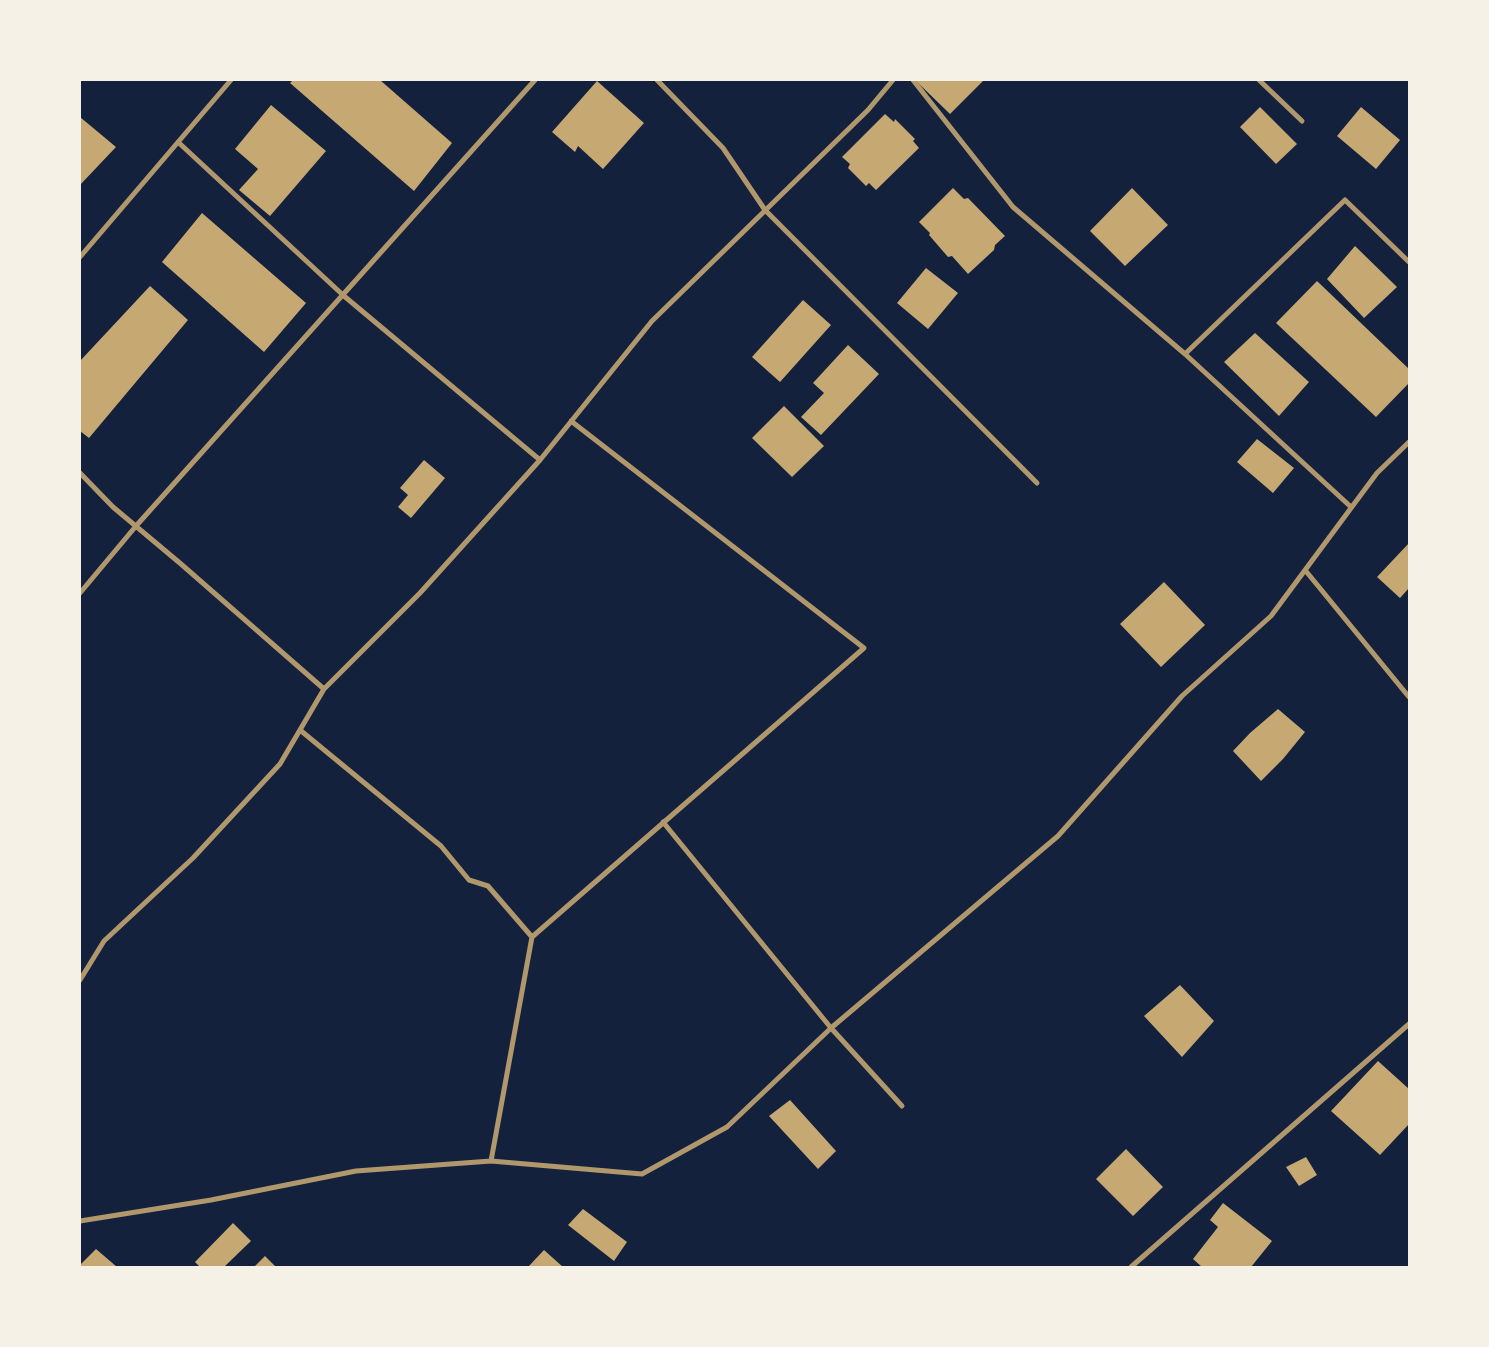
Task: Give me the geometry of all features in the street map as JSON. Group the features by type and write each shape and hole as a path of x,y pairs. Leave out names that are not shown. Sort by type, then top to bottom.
{"street":[{"path":"80,257 230,80"},
{"path":"80,592 136,526 344,296 535,80"},
{"path":"657,80 723,148 765,210 1037,483"},
{"path":"80,980 104,941 193,858 280,764 324,689 420,593 540,460 652,321 868,110 893,80"},
{"path":"913,80 1013,207 1185,354 1352,507"},
{"path":"1259,80 1302,121"},
{"path":"178,142 344,296 540,460"},
{"path":"1185,354 1345,200 1409,262"},
{"path":"491,1161 532,937 864,648 571,421"},
{"path":"80,1221 211,1200 356,1171 491,1161 642,1174 727,1127 831,1028 1058,836 1182,696 1271,616 1377,473 1409,442"},
{"path":"80,473 113,507 324,689"},
{"path":"1305,570 1409,697"},
{"path":"300,730 441,846 469,880 488,886 532,937"},
{"path":"663,822 831,1028 902,1106"},
{"path":"1131,1267 1409,1024"}],"building":[{"path":"293,80 380,80 452,143 414,191 290,83"},
{"path":"915,80 984,80 950,114"},
{"path":"597,81 644,123 603,169 578,146 575,152 552,132"},
{"path":"271,105 326,151 270,216 239,190 258,169 235,149"},
{"path":"1260,107 1297,144 1276,164 1240,127"},
{"path":"1361,107 1400,140 1376,169 1337,136"},
{"path":"885,114 894,122 895,119 915,139 913,141 919,148 876,190 869,183 866,186 848,168 850,164 842,157"},
{"path":"80,117 116,147 80,185"},
{"path":"953,188 964,199 968,198 1005,236 995,245 994,250 968,274 952,256 948,257 919,222"},
{"path":"1132,188 1168,225 1125,266 1090,231"},
{"path":"202,213 306,303 264,352 162,262"},
{"path":"1355,246 1397,287 1364,318 1327,279"},
{"path":"926,268 958,293 928,329 897,303"},
{"path":"1317,281 1409,369 1409,383 1376,417 1276,323"},
{"path":"150,286 188,320 89,438 80,431 80,361"},
{"path":"803,300 831,325 780,382 752,357"},
{"path":"1255,333 1309,382 1279,416 1224,362"},
{"path":"848,345 879,374 821,435 801,417 824,393 813,383"},
{"path":"784,406 824,446 792,477 752,438"},
{"path":"1257,439 1294,468 1273,493 1237,462"},
{"path":"424,460 445,478 411,518 398,507 408,495 400,488"},
{"path":"1409,543 1409,588 1400,598 1377,577"},
{"path":"1164,582 1205,625 1161,667 1120,624"},
{"path":"1278,709 1305,732 1283,759 1261,781 1233,751 1250,733"},
{"path":"1180,985 1214,1021 1182,1057 1144,1016"},
{"path":"1378,1061 1409,1089 1409,1124 1380,1155 1331,1111"},
{"path":"790,1100 836,1151 818,1169 769,1116"},
{"path":"1126,1149 1163,1187 1133,1216 1096,1179"},
{"path":"1306,1157 1317,1175 1299,1186 1286,1167"},
{"path":"1223,1203 1272,1241 1251,1267 1202,1267 1193,1259 1218,1227 1210,1220"},
{"path":"583,1209 627,1242 614,1261 568,1225"},
{"path":"233,1223 251,1241 224,1267 200,1267 195,1262"},
{"path":"96,1249 117,1267 80,1267"},
{"path":"544,1250 563,1267 528,1267"},
{"path":"265,1256 276,1267 254,1267"}]}
